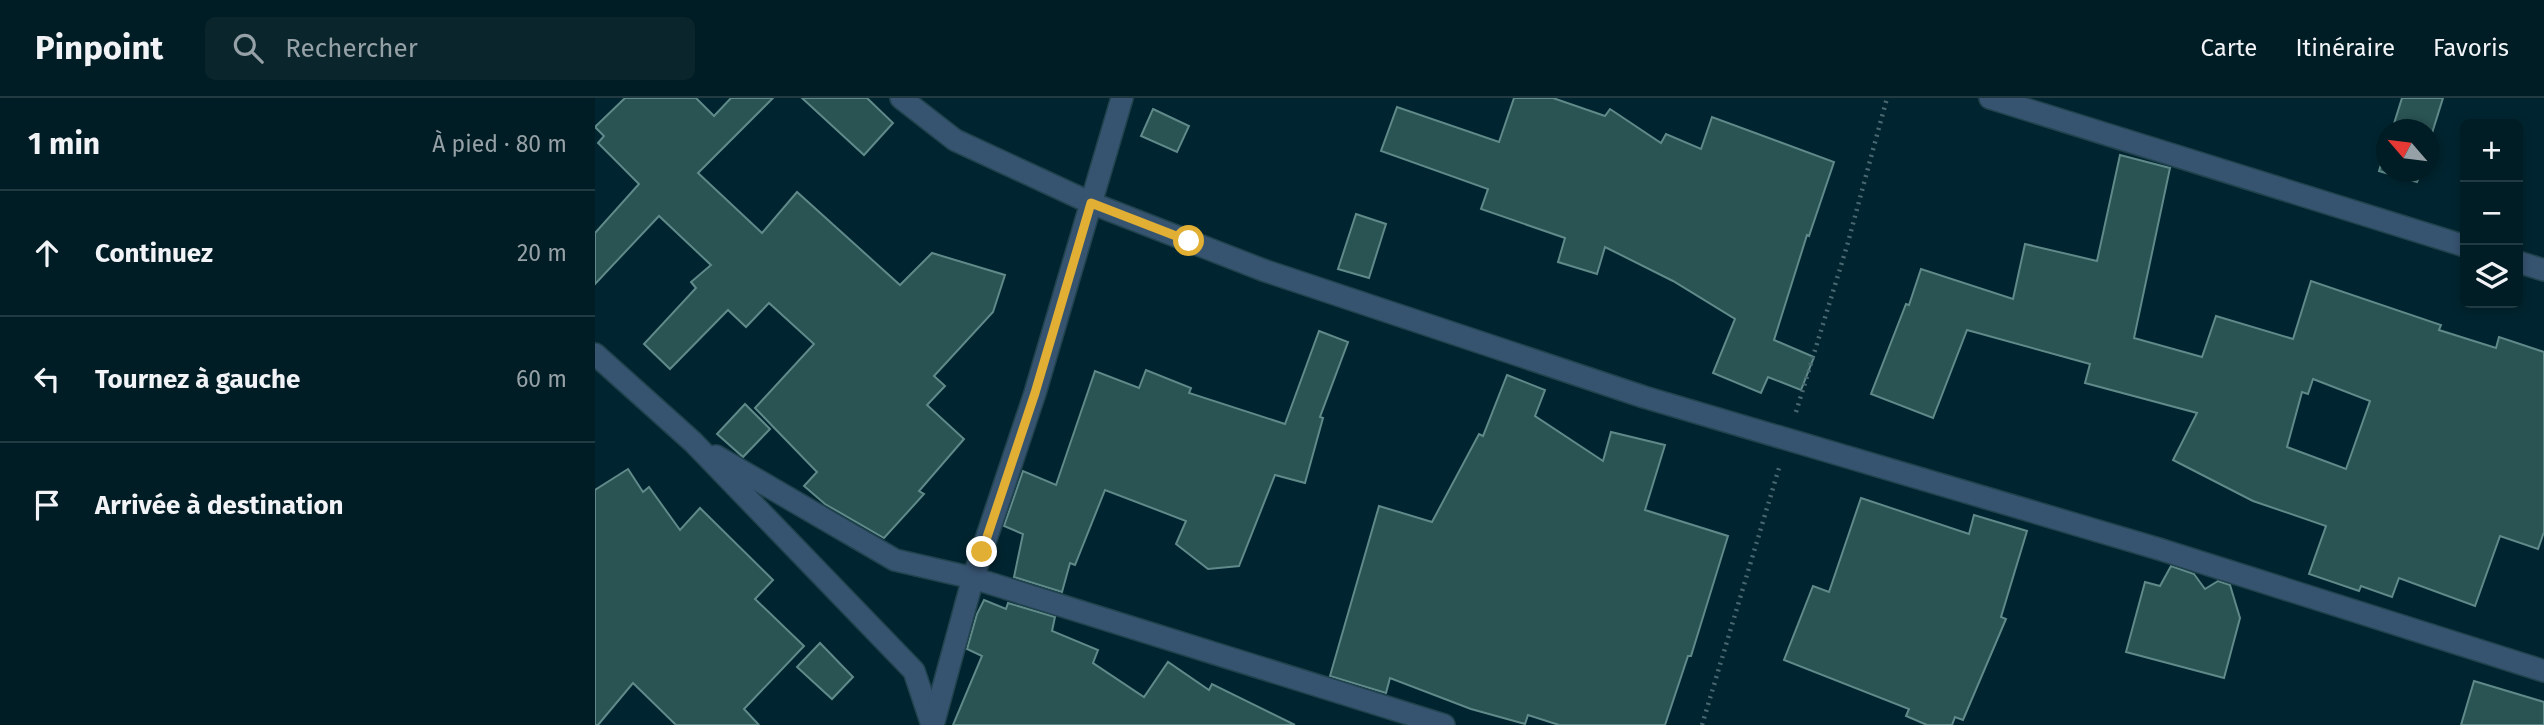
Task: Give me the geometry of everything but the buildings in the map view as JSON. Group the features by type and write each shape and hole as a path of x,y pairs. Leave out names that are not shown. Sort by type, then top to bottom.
{"street":[{"path":"901,98 955,140 1091,203 1263,270 1644,397 2159,549 2544,671"},
{"path":"932,725 974,578 1035,393 1122,98"},
{"path":"1990,98 2462,245"},
{"path":"2523,264 2544,270"},
{"path":"595,354 693,442 914,671 932,725"},
{"path":"693,442 895,560 974,578 1444,725"}],"route":[{"path":"982,552 1035,393 1091,203 1189,241"}]}
